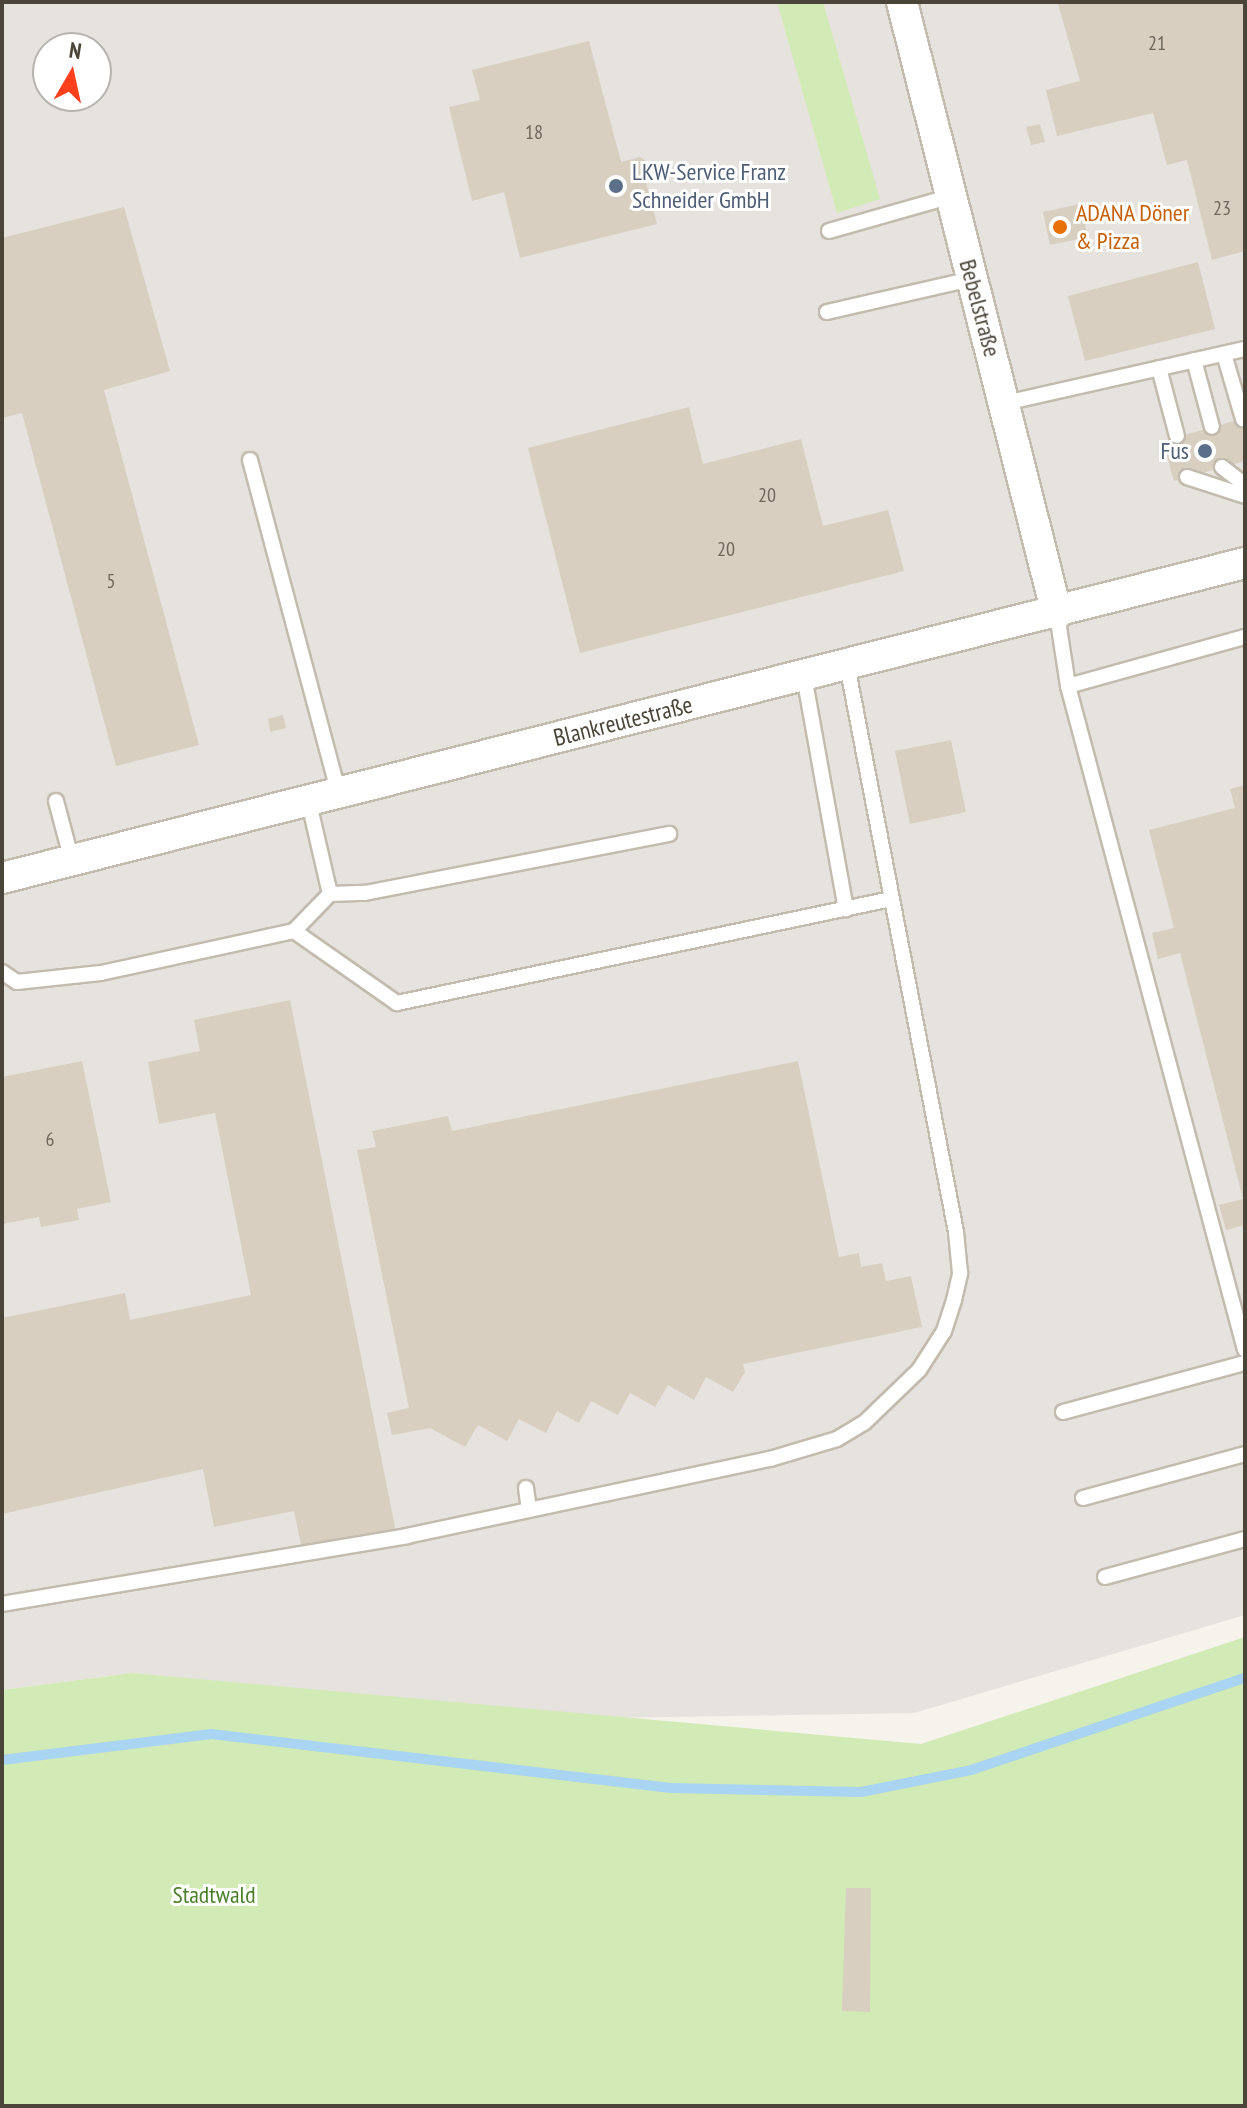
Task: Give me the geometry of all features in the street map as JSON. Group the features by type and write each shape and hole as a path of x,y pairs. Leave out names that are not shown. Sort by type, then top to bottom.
{"street":[{"name":"Bebelstraße","path":"902,2 1057,614"},
{"name":"Blankreutestraße","path":"2,878 338,791 1057,614 1245,563"}],"lane":[{"path":"829,231 952,196"},
{"path":"827,312 971,279"},
{"path":"1005,403 1245,349"},
{"path":"1224,354 1243,419"},
{"path":"1194,360 1212,427"},
{"path":"1159,368 1177,436"},
{"path":"250,460 338,791"},
{"path":"1222,467 1245,485"},
{"path":"1187,477 1245,496"},
{"path":"1057,614 1068,686 1245,1350"},
{"path":"1068,686 1245,637"},
{"path":"2,1604 407,1536 770,1459 837,1439 864,1423 919,1370 944,1331 960,1273 956,1232 847,665"},
{"path":"804,676 846,909"},
{"path":"308,799 330,894"},
{"path":"56,801 72,861"},
{"path":"2,972 17,982 101,973 294,931 330,894 365,893 669,834"},
{"path":"294,931 397,1003 891,899"},
{"path":"1063,1412 1245,1363"},
{"path":"1083,1498 1245,1454"},
{"path":"526,1488 529,1509"},
{"path":"1105,1577 1245,1539"}],"shaded area":[{"path":"1245,2 1245,1615 914,1713 600,1718 132,1673 2,1690 2,3"}],"green space":[{"path":"777,2 823,2 880,199 837,213"},
{"name":"Stadtwald","path":"1245,1637 1245,2106 2,2106 2,1690 132,1673 921,1744"}],"building":[{"path":"1245,2 1245,251 1212,260 1187,160 1167,165 1153,113 1057,136 1046,90 1080,81 1058,4"},
{"path":"589,41 621,162 640,157 650,164 644,174 657,224 520,258 504,192 472,201 449,107 480,100 472,70"},
{"path":"1040,124 1045,142 1031,145 1026,127"},
{"path":"1080,204 1088,237 1050,245 1043,212"},
{"path":"124,207 170,371 104,390 199,745 116,766 22,413 2,418 2,238"},
{"path":"1198,262 1215,329 1085,361 1068,296"},
{"path":"689,407 703,464 801,439 823,526 888,510 904,571 580,653 528,448"},
{"name":"Fus","path":"1245,418 1245,461 1174,481 1163,441"},
{"path":"283,715 286,728 270,732 268,719"},
{"path":"951,740 966,812 910,824 895,751"},
{"path":"1245,785 1245,1225 1226,1230 1219,1205 1243,1199 1180,953 1158,959 1152,933 1174,928 1149,830 1235,808 1230,789"},
{"path":"290,1000 396,1532 302,1549 294,1511 214,1527 203,1469 2,1514 2,1318 125,1293 130,1320 251,1295 215,1113 159,1124 148,1062 200,1051 194,1020"},
{"path":"82,1061 111,1202 77,1209 79,1220 41,1227 39,1217 2,1224 2,1077"},
{"path":"798,1061 839,1257 859,1253 861,1267 882,1263 886,1281 911,1276 922,1327 743,1364 745,1372 733,1392 706,1377 694,1400 668,1385 655,1407 630,1393 618,1415 591,1401 579,1423 557,1411 546,1433 519,1419 507,1441 478,1425 465,1447 430,1428 392,1435 387,1413 409,1408 357,1150 376,1147 372,1131 448,1116 452,1131"},
{"path":"846,1888 871,1888 870,2012 842,2011"}],"waterway":[{"path":"2,1760 211,1734 671,1788 861,1792 971,1770 1245,1678"}],"place":[{"name":"LKW-Service Franz Schneider GmbH","path":"616,186"},
{"name":"ADANA Döner & Pizza","path":"1060,227"},
{"name":"Fus","path":"1205,451"}]}
